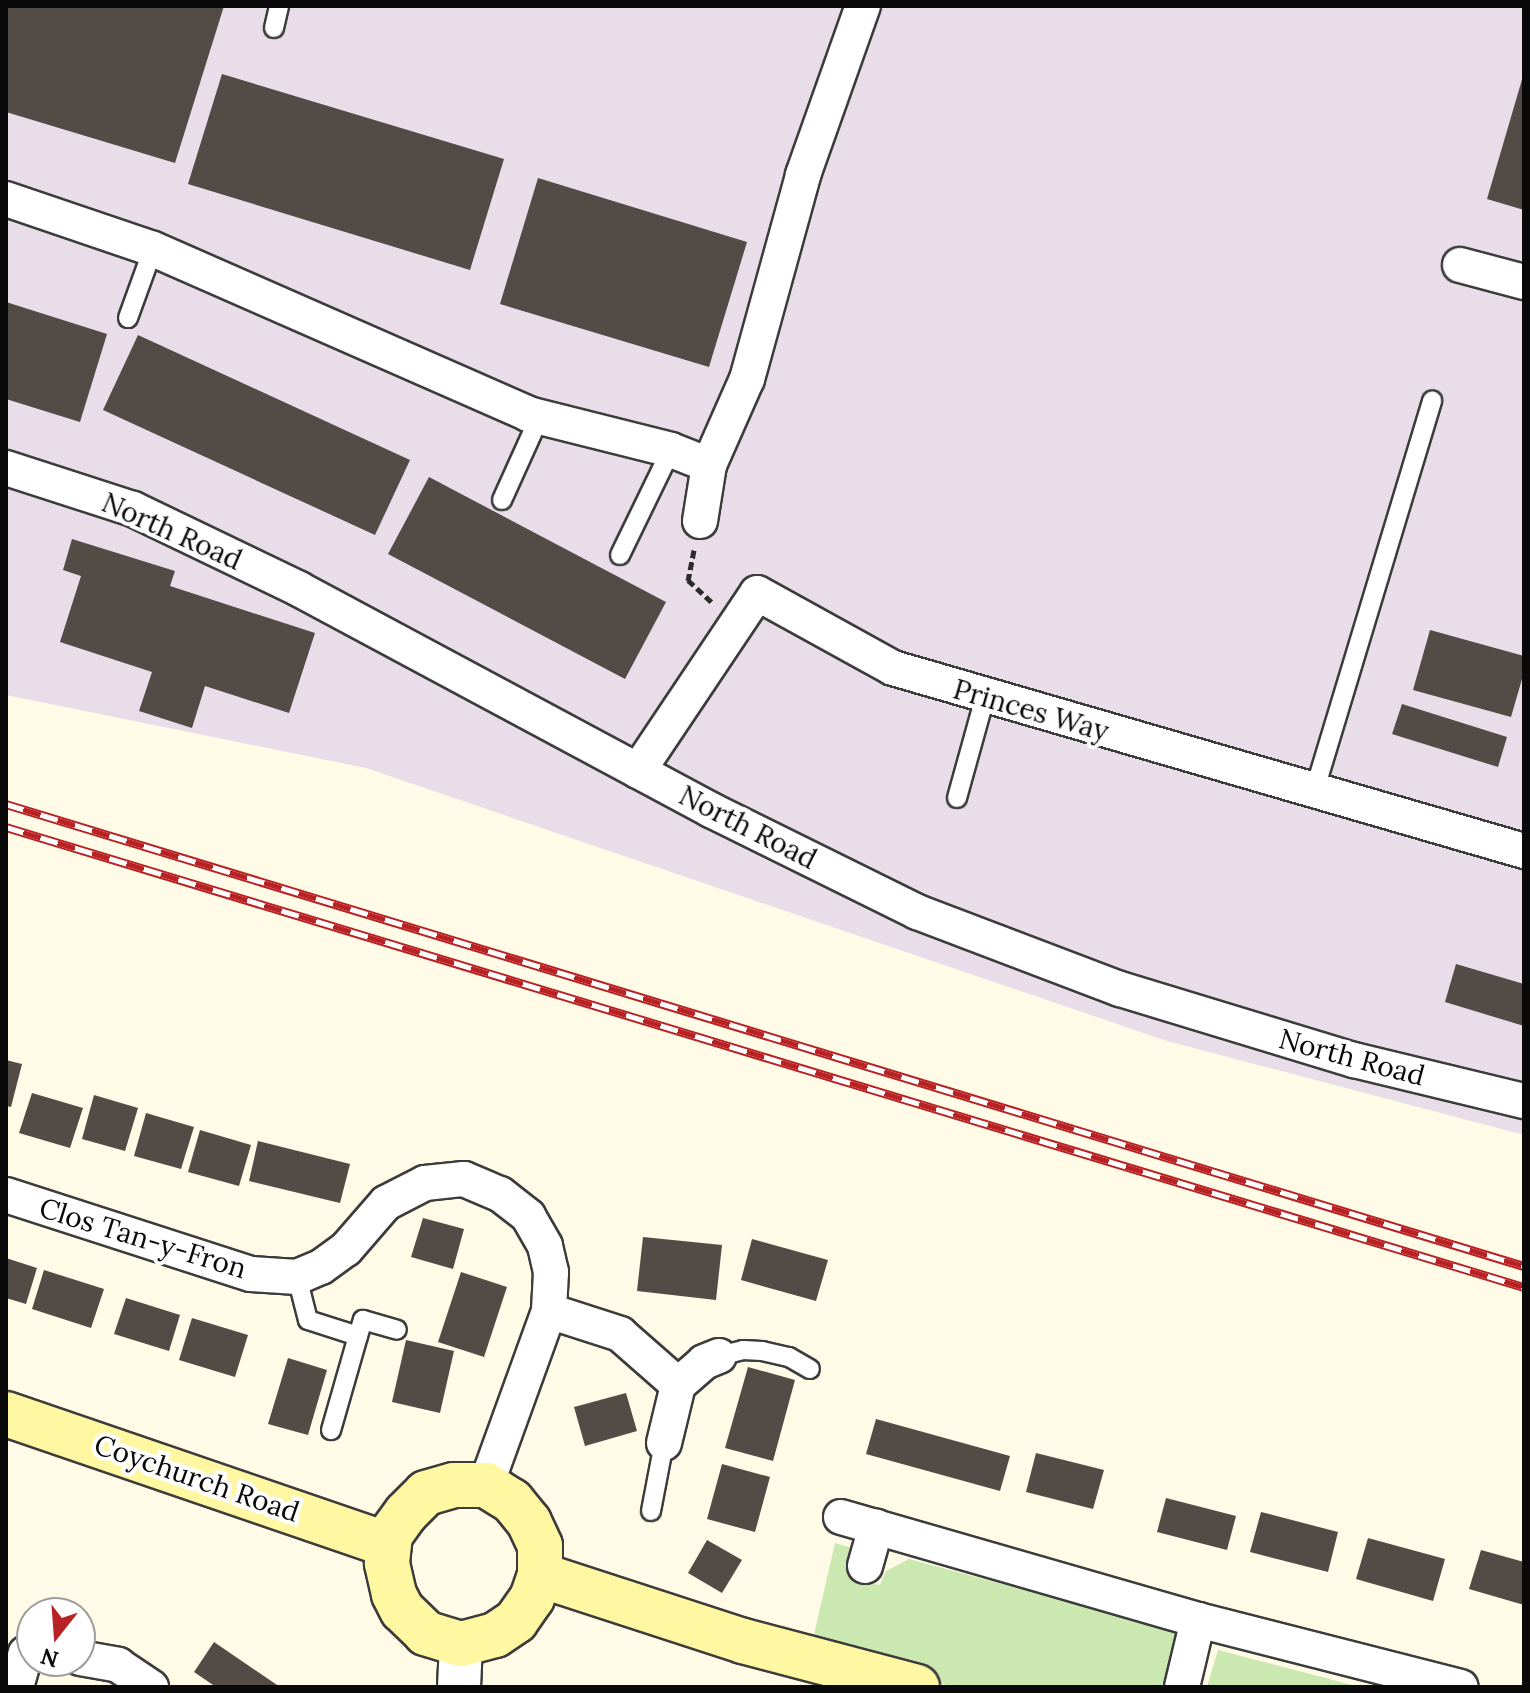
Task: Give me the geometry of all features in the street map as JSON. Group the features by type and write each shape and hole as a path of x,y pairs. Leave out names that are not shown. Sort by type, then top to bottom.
{"main road":[{"name":"Coychurch Road","path":"6,1414 388,1545"},
{"path":"454,1485 486,1485 512,1501 529,1522 540,1546 540,1575 532,1598 516,1621 495,1635 461,1644 426,1633 402,1610 389,1580 388,1545 398,1523 426,1493 454,1485"},
{"path":"540,1575 743,1641 917,1687"}],"street":[{"path":"700,521 709,465 747,379 803,175 863,6"},
{"path":"6,199 153,249 540,416 671,450 709,465"},
{"path":"1460,265 1524,282"},
{"name":"North Road","path":"6,468 133,509 299,589 638,771 917,912 1106,983 1354,1060 1524,1101"},
{"name":"Princes Way","path":"638,771 757,593 893,668 1524,851"},
{"path":"297,1277 321,1267 346,1249 386,1203 405,1191 441,1178 464,1179 500,1194 528,1216 545,1246 551,1272 549,1311 486,1485"},
{"name":"Clos Tan-y-Fron","path":"6,1195 251,1274 297,1277"},
{"path":"549,1311 620,1334 678,1385"},
{"path":"664,1443 678,1385 704,1362 719,1356"},
{"path":"841,1517 1198,1620 1461,1687"},
{"path":"865,1566 876,1527"},
{"path":"1182,1687 1198,1620"},
{"path":"459,1687 461,1644"},
{"path":"96,1661 118,1665 151,1687"}],"lane":[{"path":"274,28 279,6"},
{"path":"128,318 153,249"},
{"path":"1314,792 1432,400"},
{"path":"502,500 540,416"},
{"path":"620,555 671,450"},
{"path":"957,798 985,697"},
{"path":"297,1277 308,1320 358,1336"},
{"path":"331,1430 363,1320 397,1330"},
{"path":"719,1356 743,1350 762,1351 789,1357 810,1369"},
{"path":"651,1511 664,1443"}],"path":[{"path":"700,521 688,580 736,626"}],"shaded area":[{"path":"6,6 1524,6 1524,1135 1167,1041 366,768 6,695"}],"green space":[{"path":"835,1543 852,1548 860,1559 861,1580 880,1585 886,1571 909,1559 1182,1632 1169,1687 955,1687 810,1652"},
{"path":"1218,1650 1360,1687 1207,1687"}],"building":[{"path":"6,6 224,6 175,163 6,112"},
{"path":"222,74 504,159 470,270 188,184"},
{"path":"1524,76 1524,210 1487,199"},
{"path":"538,178 747,242 709,367 500,304"},
{"path":"6,302 107,334 80,422 6,399"},
{"path":"138,335 410,460 375,535 103,410"},
{"path":"429,477 666,602 625,679 388,554"},
{"path":"72,539 175,571 170,586 315,633 289,713 205,686 192,728 139,711 152,672 60,642 81,576 63,570"},
{"path":"1430,630 1524,656 1524,672 1511,717 1413,690"},
{"path":"1402,704 1507,737 1498,767 1392,734"},
{"path":"1456,964 1524,984 1524,1026 1445,1002"},
{"path":"6,1060 22,1064 11,1107 6,1106"},
{"path":"32,1093 83,1108 70,1148 19,1133"},
{"path":"94,1095 138,1108 125,1151 82,1139"},
{"path":"146,1113 194,1127 181,1169 134,1156"},
{"path":"200,1130 251,1145 239,1186 188,1172"},
{"path":"258,1141 350,1164 340,1203 249,1181"},
{"path":"423,1218 464,1229 453,1269 411,1257"},
{"path":"643,1237 722,1245 716,1300 637,1291"},
{"path":"752,1239 828,1260 816,1301 741,1280"},
{"path":"6,1258 37,1268 26,1304 6,1298"},
{"path":"44,1270 104,1289 91,1328 32,1309"},
{"path":"461,1272 507,1287 484,1357 438,1342"},
{"path":"126,1298 180,1315 169,1351 114,1334"},
{"path":"192,1318 248,1335 235,1377 179,1360"},
{"path":"406,1340 454,1351 440,1413 392,1402"},
{"path":"288,1358 327,1370 308,1435 268,1424"},
{"path":"748,1367 795,1380 773,1461 725,1448"},
{"path":"626,1393 637,1431 585,1446 574,1407"},
{"path":"876,1419 1010,1456 1000,1491 866,1454"},
{"path":"1036,1453 1104,1470 1093,1509 1026,1492"},
{"path":"722,1464 770,1477 755,1532 707,1519"},
{"path":"1166,1498 1236,1516 1227,1550 1157,1532"},
{"path":"1261,1512 1338,1532 1328,1572 1250,1552"},
{"path":"1368,1538 1445,1559 1433,1601 1356,1579"},
{"path":"707,1540 742,1560 722,1593 688,1573"},
{"path":"1481,1550 1524,1562 1524,1605 1469,1589"},
{"path":"214,1642 280,1687 216,1687 194,1672"}],"railway":[{"path":"6,804 1524,1266"},
{"path":"6,827 1524,1287"}]}
